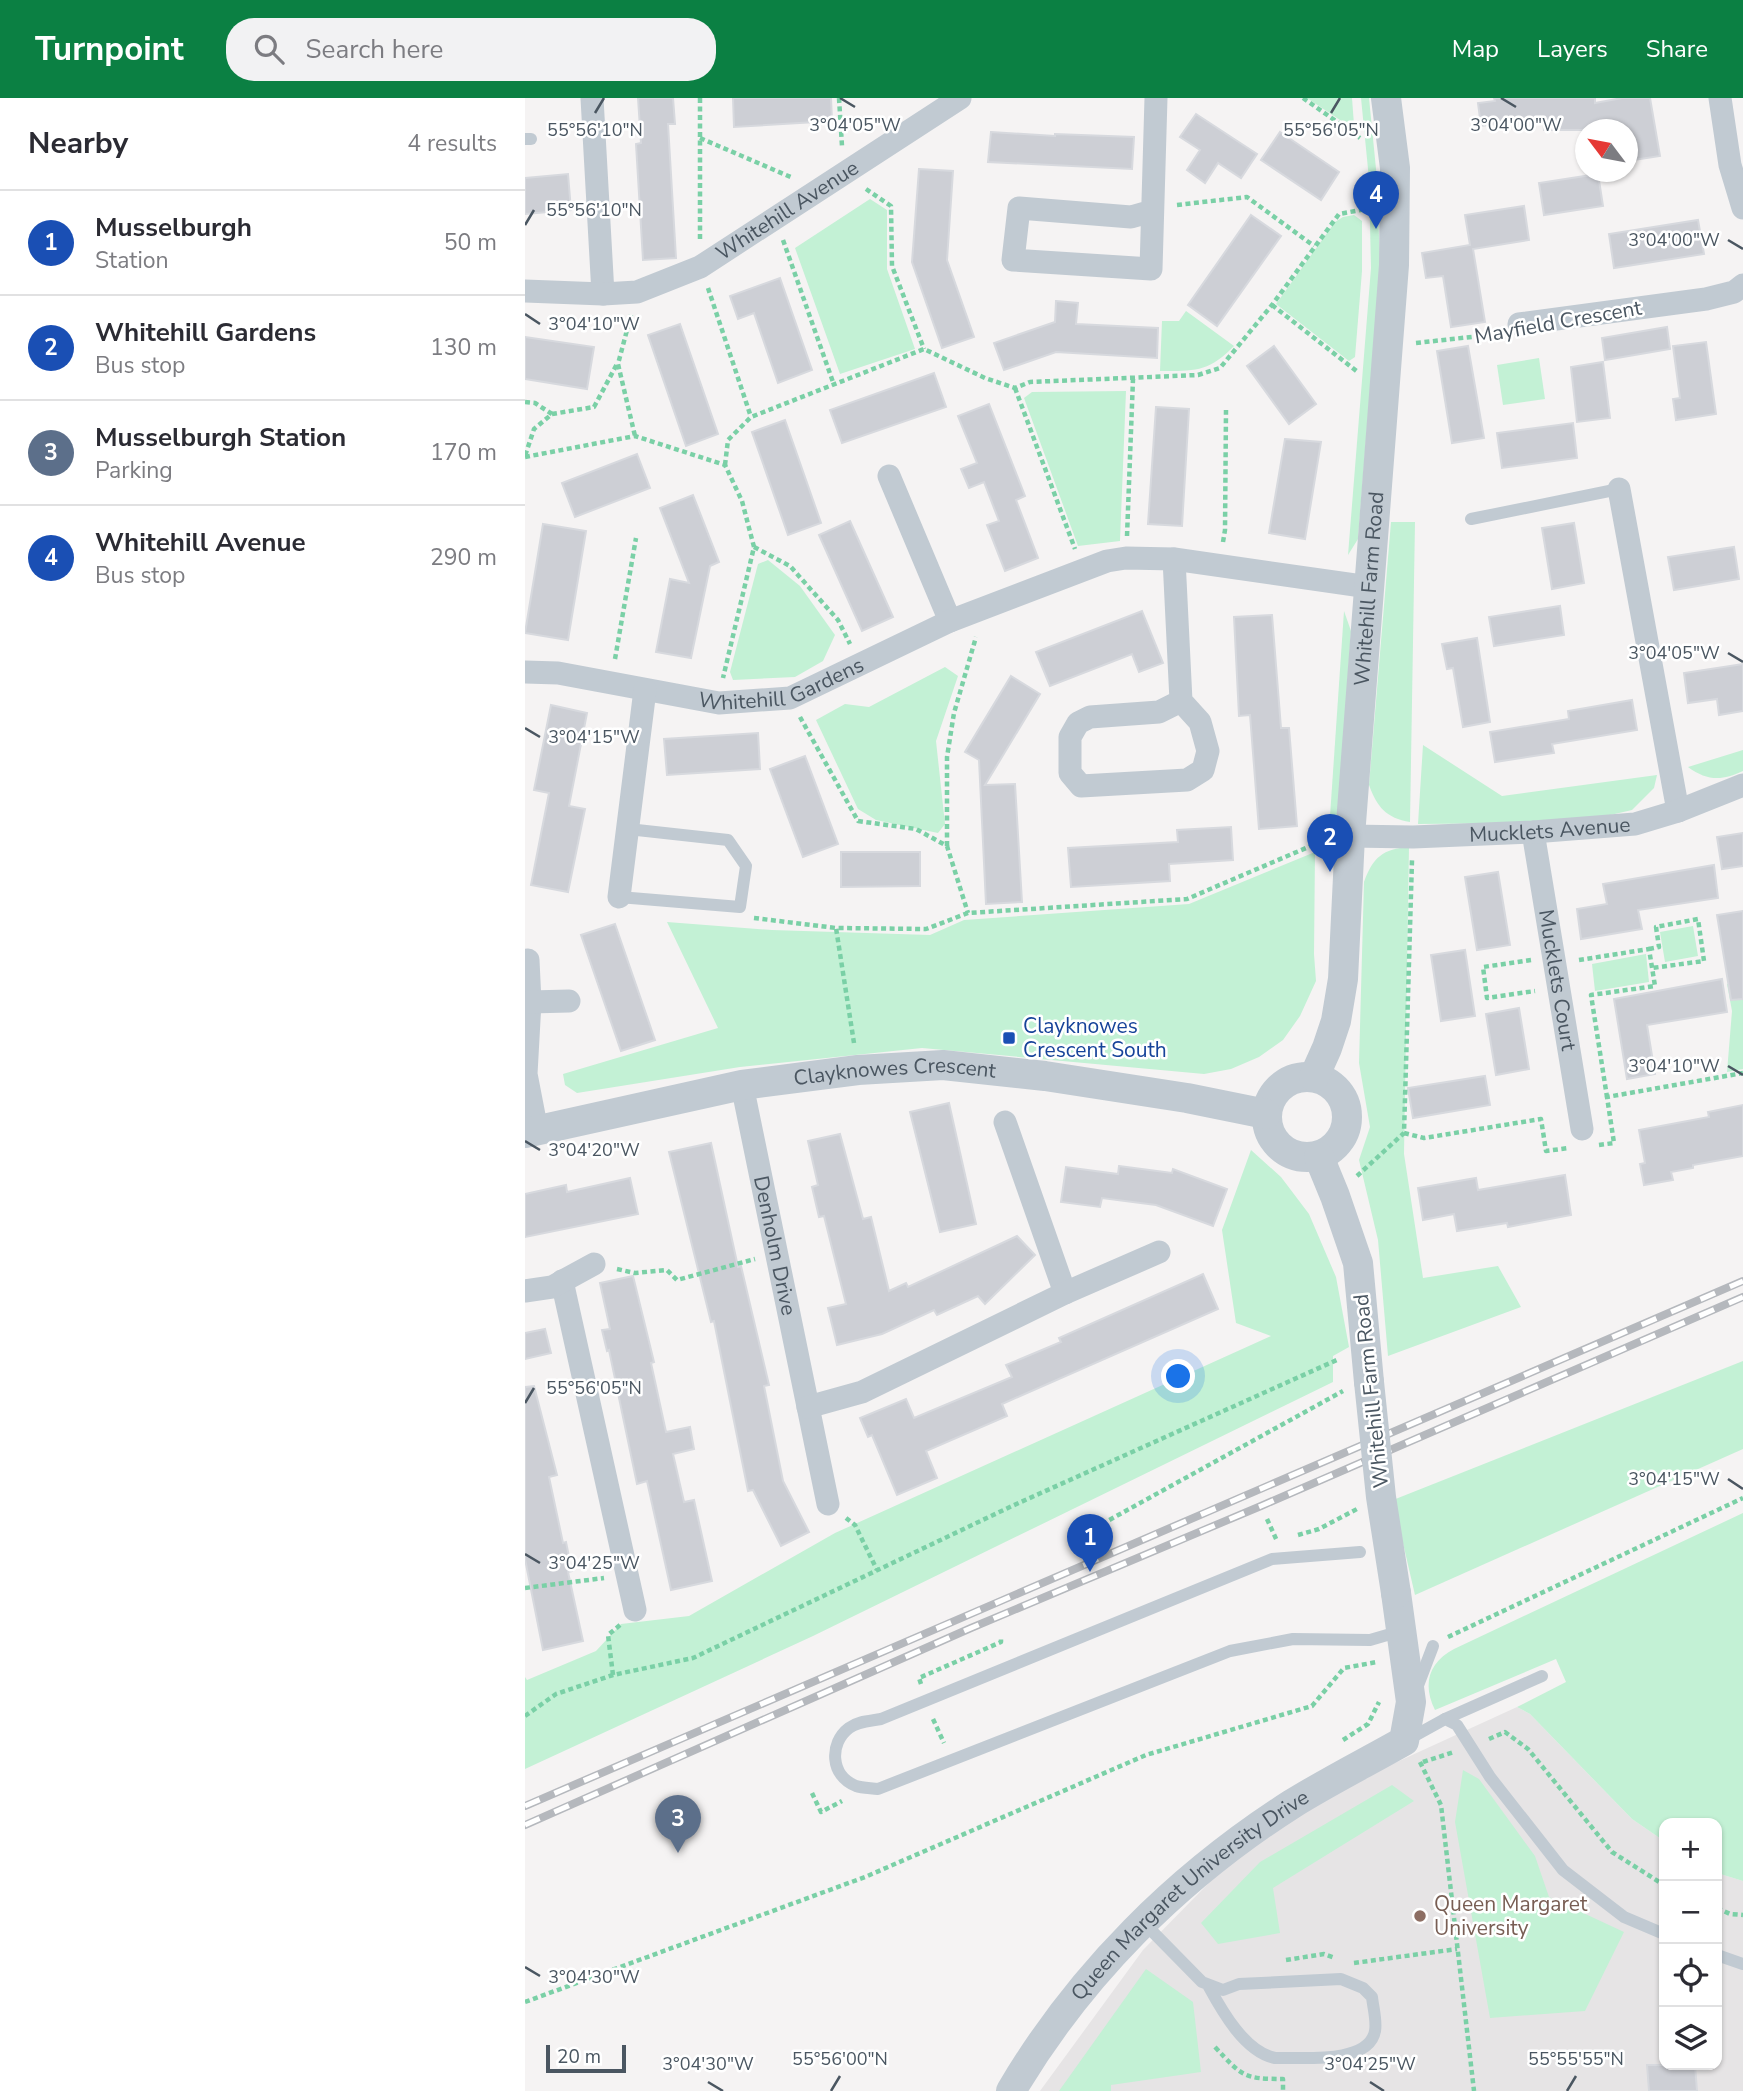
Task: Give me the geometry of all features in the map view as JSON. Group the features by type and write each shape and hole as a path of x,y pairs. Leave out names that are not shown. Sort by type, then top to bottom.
{"street":[{"path":"592,98 603,294"},
{"name":"Whitehill Avenue","path":"525,291 603,294 637,292 700,267 960,98"},
{"path":"1152,211 1131,217 1019,208 1013,260 1151,269 1156,98"},
{"name":"Whitehill Farm Road","path":"1314,1077 1328,1048 1336,1021 1343,979 1337,839 1369,587 1394,265 1395,168 1386,98"},
{"path":"1720,98 1730,165 1743,208"},
{"name":"Mayfield Crescent","path":"1519,324 1706,299 1734,292 1743,285"},
{"path":"889,476 950,621"},
{"path":"1619,489 1678,811"},
{"name":"Whitehill Gardens","path":"525,672 558,673 719,703 790,698 950,621 1108,561 1126,558 1174,559 1369,587"},
{"path":"1174,559 1181,701 1200,722 1208,751 1203,770 1187,780 1081,786 1070,773 1070,737 1078,723 1090,718 1159,712 1181,701"},
{"path":"619,897 645,690"},
{"name":"Mucklets Avenue","path":"1337,839 1533,832 1635,824 1678,811 1743,785"},
{"name":"Mucklets Court","path":"1533,832 1582,1141"},
{"path":"528,960 530,1002 526,1074 531,1132"},
{"path":"530,1002 569,1001"},
{"name":"Clayknowes Crescent","path":"531,1132 742,1085 858,1070 943,1065 1045,1076 1187,1098 1266,1114"},
{"path":"1302,1077 1314,1077 1337,1090 1345,1101 1346,1128 1331,1151 1319,1157 1292,1156 1272,1139 1266,1114 1269,1103 1282,1085 1302,1077"},
{"name":"Denholm Drive","path":"742,1085 828,1504"},
{"path":"1005,1122 1065,1293"},
{"name":"Whitehill Farm Road","path":"1319,1157 1358,1263 1367,1351 1359,1384 1381,1497 1402,1631 1411,1702 1413,1752"},
{"path":"808,1407 862,1392 1065,1293 1159,1252"},
{"path":"525,1291 552,1287 594,1264"},
{"path":"562,1281 635,1611"},
{"name":"Queen Margaret University Drive","path":"1011,2091 1046,2036 1076,1996 1143,1921 1178,1888 1254,1829 1334,1779 1413,1752"}],"lane":[{"path":"1471,519 1619,489"},
{"path":"619,897 740,907 746,866 728,840 628,829"},
{"path":"1360,1552 1272,1559 881,1719 863,1722 849,1728 838,1741 834,1757 837,1769 856,1786 878,1789 1230,1651 1293,1639 1370,1640 1402,1631"},
{"path":"1411,1702 1433,1646"},
{"path":"1413,1752 1444,1719 1542,1676"},
{"path":"1444,1719 1457,1725 1490,1777 1563,1870 1624,1917 1659,1932"},
{"path":"1143,1921 1209,1987 1227,2019 1265,2056 1346,2056 1360,2050 1375,2032 1372,1997 1352,1981 1341,1979 1239,1984 1223,1990 1209,1987"},
{"path":"1722,1957 1743,1964"}],"path":[{"path":"839,98 843,173 891,206 892,266 924,349 985,378 1015,388 1030,382 1198,375 1220,368 1272,305 1339,214 1366,209"},
{"path":"1303,98 1360,138"},
{"path":"700,138 819,189"},
{"path":"1152,211 1164,206 1247,197 1314,246"},
{"path":"775,218 834,385"},
{"path":"637,292 618,364 594,407 552,414 534,429 525,456 635,436 725,465"},
{"path":"1272,305 1359,373"},
{"name":"Mayfield Crescent","path":"1387,360 1405,362 1405,344 1509,332 1519,324"},
{"path":"719,703 754,547 742,501 725,465 727,440 751,417 924,349"},
{"path":"618,364 635,436"},
{"path":"1126,558 1133,379"},
{"path":"1015,388 1083,570"},
{"path":"525,402 535,403 552,414"},
{"path":"1219,566 1225,530 1226,410"},
{"path":"611,684 636,538"},
{"path":"754,547 790,566 838,620 860,664"},
{"path":"968,913 947,846 947,757 954,713 986,608"},
{"path":"790,698 858,821 916,829 947,846"},
{"path":"1335,1196 1404,1133 1413,837"},
{"path":"740,907 754,918 836,928 926,929 968,913 1187,899 1313,845 1337,839"},
{"path":"1558,987 1487,998 1483,967 1659,947 1656,927 1698,919 1704,961 1652,968"},
{"path":"836,928 858,1070"},
{"path":"1404,1133 1424,1138 1541,1119 1546,1151 1582,1141 1614,1143 1591,995 1654,986 1649,949"},
{"path":"1607,1097 1743,1073"},
{"path":"594,1264 635,1273 667,1270 677,1280 776,1253"},
{"path":"525,1716 556,1694 613,1675 693,1658 1012,1506 1349,1354 1367,1351"},
{"path":"1076,1549 1073,1540 1359,1384"},
{"path":"1267,1519 1277,1542 1319,1529 1381,1497"},
{"path":"1433,1646 1460,1630 1743,1498"},
{"path":"828,1504 855,1525 877,1570"},
{"path":"525,1588 628,1575"},
{"path":"613,1675 608,1635 635,1611"},
{"path":"525,2002 865,1877 1146,1755 1312,1706 1344,1668 1377,1662"},
{"path":"1474,2091 1441,1805 1413,1752 1471,1746 1505,1732 1528,1749 1612,1852 1659,1882"},
{"path":"1722,1910 1743,1915"}],"shaded area":[{"name":"Queen Margaret University","path":"1517,1707 1530,1714 1632,1819 1659,1838 1659,2070 1722,2070 1722,1875 1743,1881 1743,2091 1040,2091 1143,1950 1253,1838 1362,1778"}],"green space":[{"path":"1307,98 1352,98 1354,125 1349,126"},
{"path":"1361,98 1369,98 1377,179 1380,265 1358,539 1348,555 1371,268 1369,179"},
{"path":"870,199 887,210 887,269 915,349 840,374 795,248"},
{"path":"1354,215 1362,221 1362,271 1355,357 1349,361 1276,304 1335,222"},
{"path":"1186,311 1234,346 1217,361 1201,368 1160,371 1162,321 1179,321"},
{"path":"1539,358 1545,399 1503,405 1497,365"},
{"path":"1126,391 1120,541 1078,546 1024,398 1032,392"},
{"path":"1391,522 1415,522 1410,822 1395,818 1383,810 1369,785"},
{"path":"768,560 800,586 835,635 823,661 795,677 733,680 730,672 758,564"},
{"path":"1344,611 1351,631 1335,860 1327,860"},
{"path":"945,667 958,676 936,741 945,824 938,833 876,820 858,809 816,720 845,704 869,707"},
{"path":"1423,745 1502,796 1657,775 1654,788 1632,810 1606,816 1522,823 1418,824"},
{"path":"1743,750 1743,771 1728,777 1708,777 1688,767"},
{"path":"1409,847 1404,1154 1423,1278 1498,1266 1521,1307 1388,1356 1378,1240 1359,1160 1370,1127 1359,1063 1364,882 1371,866 1380,856 1392,850"},
{"path":"1315,852 1316,981 1300,1016 1283,1040 1259,1057 1231,1069 1204,1074 922,1048 740,1067 577,1093 565,1085 563,1074 718,1028 667,922 772,930 930,935 964,920 1189,904"},
{"path":"1693,926 1698,956 1665,962 1660,932"},
{"path":"1646,954 1649,982 1595,991 1592,964"},
{"path":"1743,981 1743,1069 1727,1072 1732,1011 1727,984"},
{"path":"1251,1150 1281,1177 1309,1214 1336,1277 1349,1347 1333,1356 1333,1382 813,1636 525,1769 525,1677 527,1680 596,1651 621,1624 689,1616 835,1533 1271,1336 1236,1323 1222,1230"},
{"path":"1743,1361 1743,1449 1415,1595 1393,1500"},
{"path":"1743,1513 1743,1881 1722,1875 1722,1818 1659,1818 1659,1838 1632,1819 1530,1714 1517,1707 1566,1682 1556,1659 1435,1710 1429,1691 1430,1675 1439,1660 1454,1649"},
{"path":"1463,1770 1479,1779 1535,1856 1549,1897 1624,1932 1585,2011 1490,2018 1455,1822"},
{"path":"1392,1785 1414,1801 1273,1888 1280,1933 1218,1944 1201,1923 1260,1862"},
{"path":"1146,1969 1193,2002 1201,2072 1111,2085 1111,2091 1059,2091"}],"building":[{"path":"638,98 673,98 675,124 668,124 676,258 643,260 636,144 641,143"},
{"path":"733,98 831,98 832,121 734,127"},
{"path":"1494,98 1595,98 1595,103 1622,98 1650,98 1660,156 1638,159 1638,119 1575,119 1575,130 1544,130 1543,118 1481,126 1478,103 1495,101"},
{"path":"1196,114 1257,154 1241,178 1218,163 1205,183 1187,170 1200,150 1180,137"},
{"path":"991,132 1134,137 1132,169 988,162"},
{"path":"1280,132 1339,172 1321,200 1261,160"},
{"path":"919,169 953,171 947,260 974,337 942,348 912,262"},
{"path":"568,174 571,210 525,214 525,178"},
{"path":"1575,178 1575,182 1599,182 1603,206 1544,215 1539,183"},
{"path":"1524,206 1529,240 1473,249 1485,322 1451,327 1443,276 1426,278 1422,253 1470,245 1465,215"},
{"path":"1251,215 1281,236 1217,326 1188,305"},
{"path":"1698,220 1704,254 1614,268 1609,234"},
{"path":"780,278 812,370 778,383 754,313 738,319 730,296"},
{"path":"1056,301 1078,303 1076,324 1158,328 1157,358 1056,352 1004,370 994,343 1055,322"},
{"path":"680,324 718,434 686,446 648,335"},
{"path":"1667,327 1670,349 1605,360 1602,338"},
{"path":"525,337 594,347 587,389 525,379"},
{"path":"1706,342 1716,414 1676,420 1673,399 1680,398 1673,346"},
{"path":"1274,346 1316,404 1289,424 1247,366"},
{"path":"1468,346 1484,438 1452,443 1437,351"},
{"path":"1603,362 1610,418 1577,422 1571,367"},
{"path":"934,373 946,407 842,443 830,410"},
{"path":"989,404 1025,496 1016,500 1038,558 1005,571 987,525 999,521 984,482 969,488 961,469 977,463 958,416"},
{"path":"1156,407 1189,409 1182,526 1148,524"},
{"path":"785,420 821,523 788,535 752,432"},
{"path":"1573,423 1577,458 1502,468 1497,433"},
{"path":"1285,439 1321,442 1305,539 1269,533"},
{"path":"637,454 650,488 575,517 562,483"},
{"path":"693,495 719,562 710,566 691,658 656,652 670,579 689,583 660,508"},
{"path":"850,521 893,617 862,631 819,535"},
{"path":"1574,523 1584,583 1552,589 1542,528"},
{"path":"543,524 586,531 568,640 525,633"},
{"path":"1734,547 1739,579 1674,590 1668,557"},
{"path":"1560,606 1564,635 1494,646 1489,617"},
{"path":"1142,611 1163,663 1139,672 1132,654 1050,686 1036,652"},
{"path":"1272,615 1281,728 1289,728 1297,826 1259,829 1250,715 1239,716 1234,617"},
{"path":"1477,638 1490,722 1463,727 1453,668 1447,669 1442,644"},
{"path":"1743,664 1743,711 1719,715 1717,699 1688,703 1684,673"},
{"path":"1011,676 1040,694 985,785 1015,784 1022,902 986,904 979,760 965,752"},
{"path":"1632,700 1637,730 1552,744 1554,753 1495,762 1490,732 1569,719 1568,711"},
{"path":"551,705 587,713 569,806 585,809 568,892 531,885 549,793 534,790"},
{"path":"758,733 760,769 667,775 664,739"},
{"path":"805,756 838,844 803,857 770,769"},
{"path":"1231,827 1233,860 1169,864 1170,881 1071,887 1068,848 1178,842 1177,830"},
{"path":"1743,833 1743,866 1722,869 1717,837"},
{"path":"841,852 920,852 920,886 841,887"},
{"path":"1714,865 1718,898 1638,910 1642,929 1581,939 1577,909 1607,904 1603,884"},
{"path":"1498,872 1510,945 1477,950 1465,877"},
{"path":"1743,911 1743,999 1731,1000 1717,915"},
{"path":"615,924 655,1040 621,1051 581,935"},
{"path":"1465,950 1475,1016 1441,1021 1431,955"},
{"path":"1722,979 1727,1012 1647,1025 1655,1074 1627,1079 1614,999"},
{"path":"1519,1008 1529,1069 1496,1075 1486,1014"},
{"path":"1485,1076 1490,1105 1413,1118 1408,1088"},
{"path":"949,1103 976,1224 940,1232 910,1112"},
{"path":"1743,1105 1743,1156 1693,1165 1693,1168 1671,1172 1673,1180 1644,1185 1640,1164 1645,1163 1639,1130 1709,1117 1708,1112"},
{"path":"840,1134 863,1219 871,1217 889,1291 906,1283 908,1287 1017,1236 1035,1255 985,1304 978,1296 937,1315 934,1310 882,1334 837,1345 828,1308 846,1304 824,1216 819,1217 812,1187 818,1185 808,1141"},
{"path":"711,1143 738,1267 741,1266 769,1385 764,1386 783,1481 809,1532 781,1546 753,1490 748,1491 714,1321 711,1322 669,1152"},
{"path":"1119,1166 1172,1173 1173,1169 1227,1189 1213,1226 1156,1205 1102,1198 1100,1207 1061,1202 1066,1167 1118,1174"},
{"path":"1565,1175 1571,1215 1508,1227 1507,1223 1457,1231 1454,1214 1423,1220 1418,1188 1476,1178 1478,1190"},
{"path":"630,1178 638,1214 525,1237 525,1194 566,1185 567,1192"},
{"path":"1203,1274 1218,1309 1002,1404 1007,1416 926,1451 937,1478 897,1495 872,1435 868,1437 860,1418 906,1399 914,1418 1012,1377 1006,1365 1061,1342 1059,1338"},
{"path":"633,1276 654,1362 651,1363 666,1432 690,1427 694,1449 673,1454 684,1502 694,1500 712,1581 671,1590 647,1481 637,1484 609,1350 607,1351 602,1330 610,1329 600,1283"},
{"path":"545,1329 551,1353 525,1359 525,1333"},
{"path":"534,1386 557,1475 549,1477 563,1543 566,1542 572,1571 568,1572 583,1641 543,1650 525,1559 525,1387"},
{"path":"1647,2065 1659,2065 1659,2070 1695,2070 1697,2091 1649,2091"}],"railway":[{"path":"525,1806 1743,1281"},
{"path":"525,1825 971,1628 1261,1506 1743,1297"}],"place":[{"name":"Whitehill Avenue","path":"1376,229"},
{"name":"Whitehill Gardens","path":"1330,872"},
{"name":"Clayknowes Crescent South","path":"1009,1038"},
{"name":"Musselburgh","path":"1090,1572"},
{"name":"Musselburgh Station","path":"678,1853"},
{"name":"Queen Margaret University","path":"1420,1916"}]}
